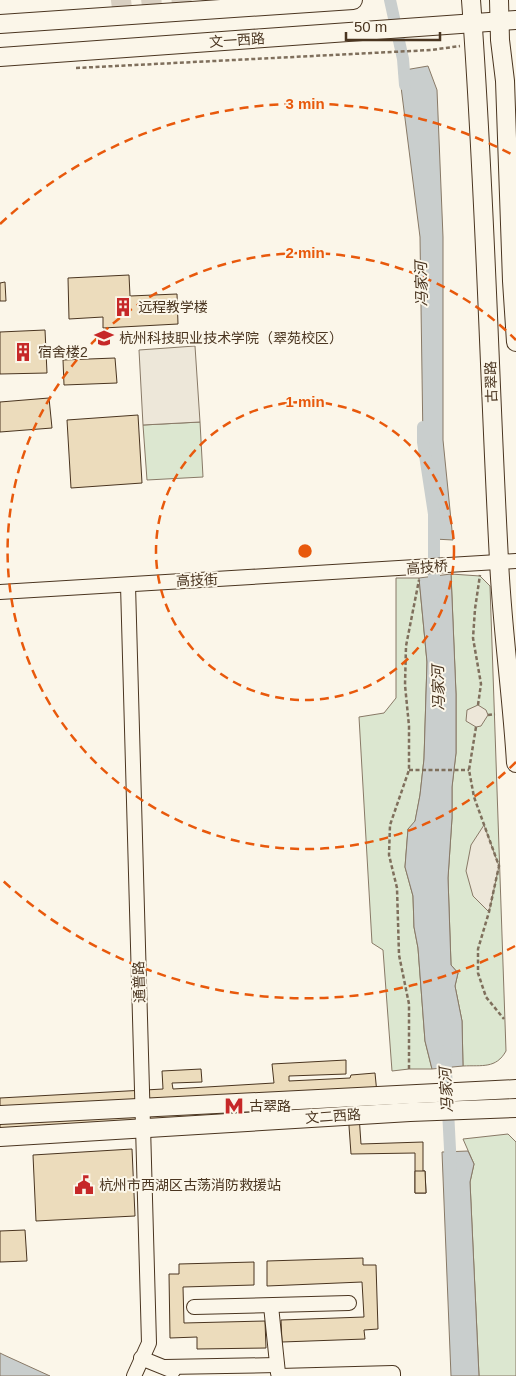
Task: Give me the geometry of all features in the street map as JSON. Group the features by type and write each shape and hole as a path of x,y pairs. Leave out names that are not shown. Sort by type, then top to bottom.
{"main road":[{"path":"0,24 352,0"},
{"name":"古翠路","path":"471,0 487,274 507,561 516,763"},
{"path":"499,0 508,20 500,40 510,80 512,281 516,342"},
{"name":"文一西路","path":"0,57 508,20"},
{"name":"文二西路","path":"0,1137 144,1128 411,1103 478,1091 516,1089"},
{"name":"文二西路","path":"0,1115 142,1109 411,1103 478,1110 516,1108"}],"street":[{"name":"高技桥","path":"395,568 507,561"},
{"name":"高技街","path":"0,592 395,568"},
{"name":"通普路","path":"128,585 149,1343 134,1376"},
{"path":"194,1307 349,1303"},
{"path":"271,1306 278,1372"},
{"path":"141,1358 184,1376"},
{"path":"165,1367 278,1372 393,1373 393,1376"}],"path":[{"path":"68,68 431,50"},
{"path":"478,705 481,684 473,638 480,576"},
{"path":"409,1069 409,1004 398,955 397,888 389,855 390,825 409,770 409,726 405,685 406,646 419,578"},
{"path":"488,715 495,714"},
{"path":"476,727 469,770 474,796 499,866 489,912 478,949 478,973 486,997 504,1019"},
{"path":"409,770 469,770"}],"green space":[{"path":"200,422 203,477 147,480 143,425"},
{"path":"451,574 480,576 490,586 506,1051 498,1061 482,1066 463,1066 462,1021 455,986 458,973 451,965 448,878 452,787 456,753 456,694"},
{"path":"396,578 419,578 427,662 424,759 415,822 408,829 405,867 413,896 414,927 418,948 425,1041 432,1069 392,1071 383,950 372,943 359,717 384,713 396,698"},
{"path":"508,1134 516,1142 516,1376 479,1376 470,1182 474,1164 463,1139"}],"shaded area":[{"path":"195,346 200,422 143,425 139,350"},
{"path":"478,705 486,710 488,715 481,726 476,727 466,721 467,710"},
{"path":"484,825 499,866 489,912 473,896 466,871 471,845"}],"water":[{"path":"428,66 437,90 443,237 443,440 453,540 434,539 434,514 423,442 420,237 399,71"},
{"path":"451,574 456,694 456,753 452,787 448,878 451,965 458,973 455,986 462,1021 463,1066 432,1069 425,1041 418,948 414,927 413,896 405,867 408,829 415,821 424,759 427,662 419,578"},
{"path":"468,1151 474,1164 470,1182 479,1376 451,1376 442,1152"},
{"path":"0,1353 4,1355 50,1376 0,1376"}],"building":[{"name":"远程教学楼","path":"129,275 130,296 177,294 178,324 103,328 103,317 69,319 68,278"},
{"path":"5,282 6,301 0,301 0,283"},
{"name":"宿舍楼2","path":"45,330 47,373 0,374 0,332"},
{"path":"115,358 117,383 64,385 63,360"},
{"path":"49,398 52,428 0,432 0,402"},
{"path":"138,415 142,483 71,488 67,420"},
{"name":"古翠路","path":"346,1060 346,1074 289,1076 289,1081 350,1078 351,1075 375,1073 379,1114 359,1115 361,1144 423,1142 423,1171 425,1171 426,1193 415,1193 415,1153 351,1154 348,1112 0,1132 0,1098 163,1089 162,1071 201,1069 202,1082 172,1083 173,1089 274,1083 272,1064"},
{"name":"杭州市西湖区古荡消防救援站","path":"132,1149 135,1216 36,1221 33,1155"},
{"path":"415,1171 425,1171 426,1193 415,1193"},
{"path":"25,1230 27,1261 0,1262 0,1231"},
{"path":"363,1258 363,1265 376,1265 378,1329 364,1330 365,1339 282,1342 281,1320 364,1317 362,1282 267,1286 267,1261"},
{"path":"254,1262 254,1285 183,1287 184,1323 265,1321 266,1348 197,1349 197,1337 170,1338 169,1274 179,1274 179,1264"}],"waterway":[{"name":"冯家河","path":"390,0 403,59 405,85"},
{"name":"冯家河","path":"423,427 423,442 434,514 434,594"},
{"name":"冯家河","path":"445,1051 451,1169"}],"tunnel":[{"path":"112,9 154,4 225,0"}],"place":[{"name":"远程教学楼","path":"123,307"},
{"name":"杭州科技职业技术学院（翠苑校区）","path":"104,338"},
{"name":"宿舍楼2","path":"23,352"},
{"name":"古翠路","path":"234,1106"},
{"name":"杭州市西湖区古荡消防救援站","path":"84,1185"}]}
